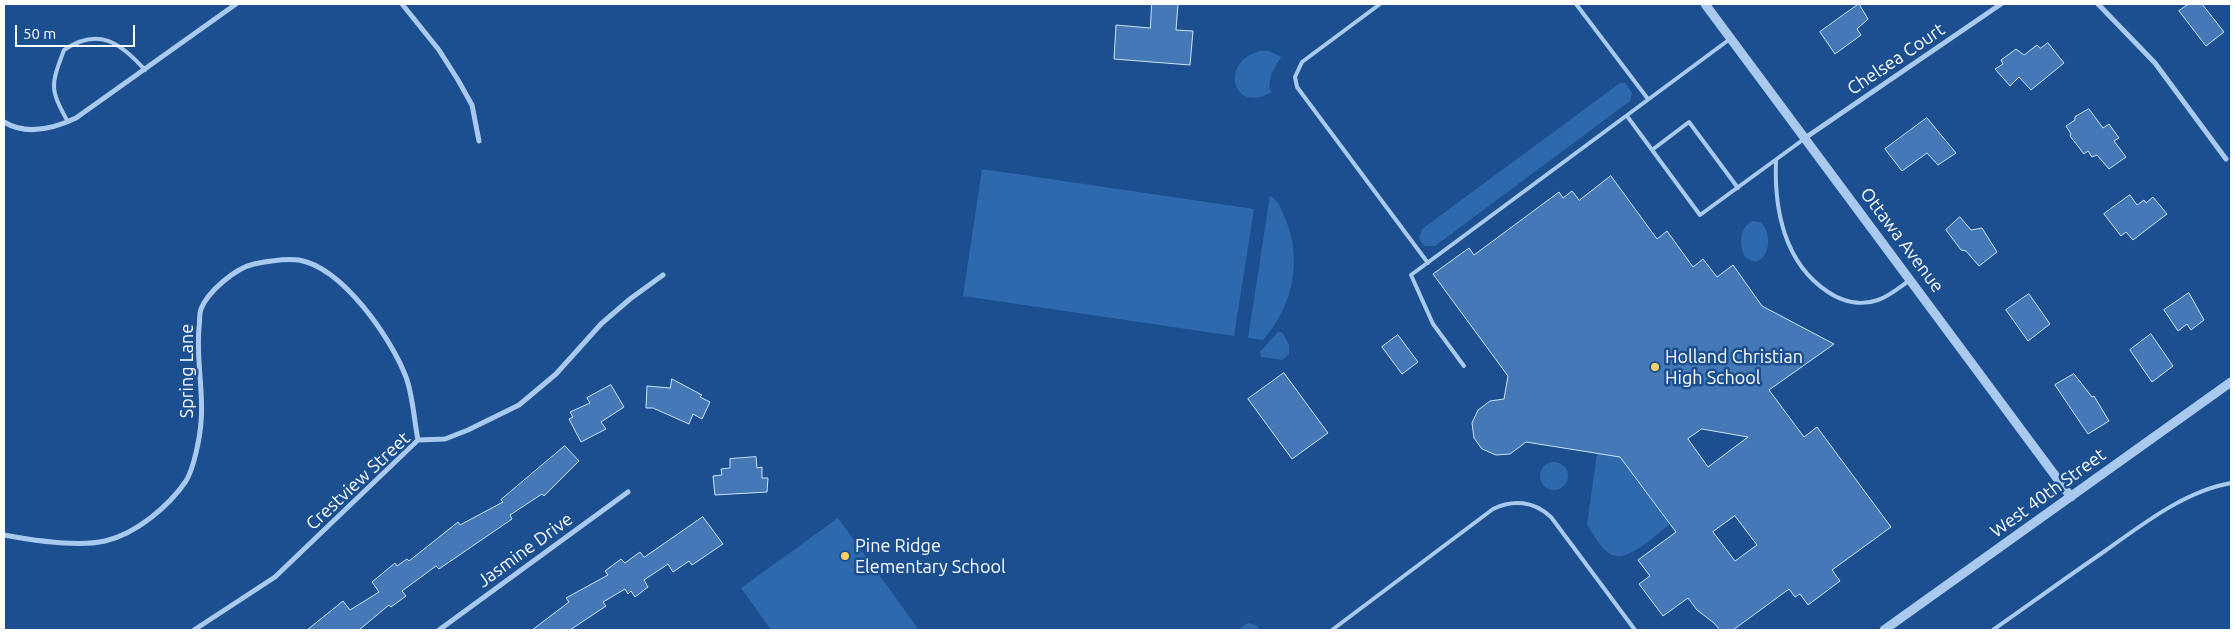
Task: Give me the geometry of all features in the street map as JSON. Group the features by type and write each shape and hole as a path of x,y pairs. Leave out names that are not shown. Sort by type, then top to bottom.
{"street":[{"path":"4,122 24,129 42,130 57,127 68,122 145,70 236,4"},
{"path":"402,4 439,50 458,80 472,105 480,141"},
{"name":"Ottawa Avenue","path":"1705,4 2071,497"},
{"name":"Chelsea Court","path":"1805,138 2001,4"},
{"path":"2098,4 2155,63 2226,159"},
{"name":"Spring Lane","path":"4,535 62,541 105,541 125,533 166,503 187,479 202,421 198,346 201,309 218,286 242,267 269,260 300,260 320,269 345,285 386,342 406,378 418,440"},
{"name":"Crestview Street","path":"194,630 275,577 418,440 445,439 520,405 556,374 602,324 630,299 663,275"},
{"name":"West 40th Street","path":"1884,630 2231,382"},
{"name":"Jasmine Drive","path":"438,630 628,492"}],"lane":[{"path":"1380,4 1302,62 1297,71 1296,82 1313,110 1428,263"},
{"path":"1576,4 1648,100"},
{"path":"68,122 52,90 53,78 64,50 68,47 89,38 111,41 130,53 145,70"},
{"path":"1464,366 1433,324 1411,275 1731,38"},
{"path":"1626,116 1700,215 1805,138"},
{"path":"1652,150 1689,122 1738,188"},
{"path":"1776,160 1776,198 1785,234 1796,259 1820,286 1848,302 1867,303 1880,300 1911,279"},
{"path":"1993,630 2133,531 2176,504 2218,485 2231,483"},
{"path":"1332,630 1493,509 1516,502 1533,505 1551,517 1635,630"}],"shaded area":[{"path":"1260,51 1269,51 1281,57 1271,74 1269,88 1272,92 1259,97 1248,97 1240,92 1236,84 1235,75 1239,65 1247,57"},
{"path":"1620,83 1625,83 1632,93 1630,101 1435,246 1424,246 1419,238 1422,229"},
{"path":"982,169 1254,209 1234,336 963,296"},
{"path":"1270,196 1275,200 1285,218 1293,250 1294,266 1288,298 1282,312 1263,340 1248,338"},
{"path":"1752,221 1761,222 1765,227 1768,239 1767,251 1764,256 1754,262 1745,257 1741,242 1742,232"},
{"path":"1278,332 1282,332 1289,345 1289,354 1282,360 1261,357 1260,352"},
{"path":"1610,443 1670,524 1639,548 1621,556 1613,555 1606,551 1587,525 1597,453"},
{"path":"1554,462 1564,466 1568,476 1564,486 1554,490 1544,486 1540,476 1544,466"},
{"path":"838,518 919,630 771,630 741,588"},
{"path":"1248,623 1256,625 1260,630 1238,630"}],"building":[{"path":"1152,4 1178,4 1176,30 1193,31 1190,65 1114,59 1116,25 1150,28"},
{"path":"1859,4 1868,19 1857,29 1861,35 1835,54 1820,32"},
{"path":"2189,4 2202,4 2224,32 2206,46 2179,11"},
{"path":"2048,43 2064,63 2031,90 2019,77 2010,86 1995,69 2003,64 2001,60 2016,49 2024,55 2037,45 2040,48"},
{"path":"2089,109 2103,128 2109,124 2119,138 2114,141 2126,157 2109,169 2097,155 2092,157 2088,151 2084,154 2070,136 2071,134 2066,126 2075,120 2075,117"},
{"path":"1927,118 1956,153 1938,165 1927,153 1902,171 1885,149"},
{"path":"1611,176 1657,239 1667,231 1693,267 1703,259 1717,277 1733,265 1762,306 1834,344 1769,390 1804,437 1817,427 1891,527 1832,570 1840,581 1808,605 1800,594 1795,597 1789,589 1733,630 1720,630 1697,610 1688,598 1663,616 1639,584 1650,576 1638,560 1676,532 1620,457 1526,442 1510,454 1496,455 1482,449 1474,438 1472,423 1478,410 1490,401 1504,399 1508,376 1433,274 1469,248 1474,255 1559,192 1563,198 1572,191 1579,200","holes":["1702,429 1748,437 1708,467 1688,439","1735,516 1757,545 1735,561 1713,532"]},
{"path":"2130,195 2137,205 2144,200 2146,203 2153,197 2167,214 2133,240 2126,232 2121,236 2104,214"},
{"path":"1960,217 1971,230 1982,228 1997,252 1979,266 1966,251 1961,250 1946,230"},
{"path":"2189,293 2204,320 2191,330 2187,324 2178,331 2164,310"},
{"path":"2029,294 2050,324 2028,341 2006,310"},
{"path":"2151,334 2173,366 2152,382 2130,350"},
{"path":"1398,335 1418,362 1402,374 1382,347"},
{"path":"1284,373 1328,433 1292,459 1248,399"},
{"path":"2074,374 2092,397 2094,396 2109,421 2088,434 2055,385"},
{"path":"672,379 702,395 700,397 710,402 702,419 693,414 689,424 653,408 646,408 647,386 670,388"},
{"path":"611,385 624,407 601,422 606,429 581,442 569,419 573,417 570,412 590,403 587,398"},
{"path":"565,446 579,461 544,496 542,494 510,515 512,519 439,569 436,566 402,591 406,596 391,607 389,605 359,630 307,630 343,601 350,610 379,592 372,582 395,563 397,566 407,559 409,561 458,522 460,525 503,502 501,500"},
{"path":"756,457 757,468 762,467 762,478 768,478 767,492 715,495 713,476 722,475 721,469 730,468 730,459"},
{"path":"703,517 723,544 692,565 689,561 673,572 668,564 644,580 648,587 635,597 631,591 628,594 625,589 603,602 606,606 570,630 532,630 569,602 566,598 608,575 605,571 621,559 625,563 640,552 644,557"}],"place":[{"name":"Holland Christian High School","path":"1655,367"},
{"name":"Pine Ridge Elementary School","path":"845,556"}]}
